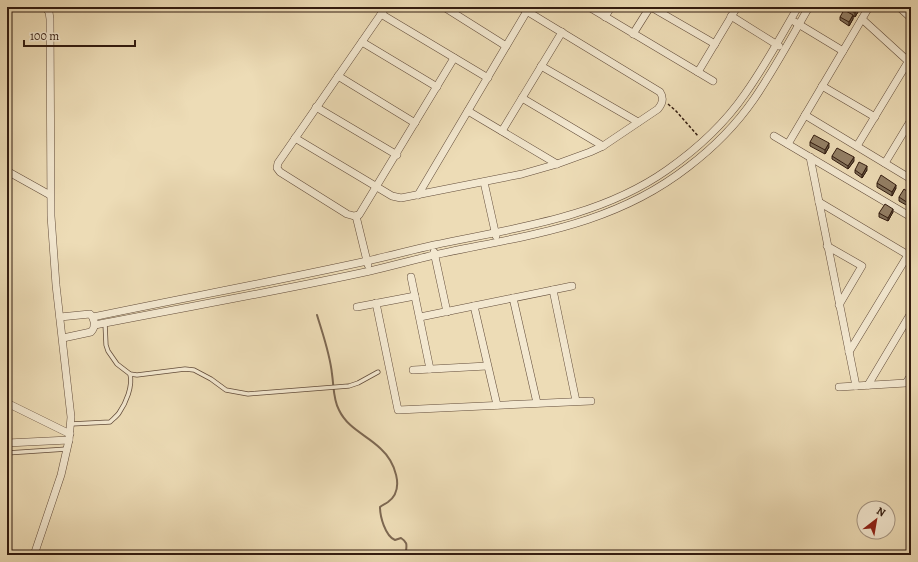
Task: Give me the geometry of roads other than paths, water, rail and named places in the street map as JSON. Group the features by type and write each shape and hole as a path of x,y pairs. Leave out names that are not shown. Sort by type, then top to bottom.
{"street":[{"path":"34,555 61,475 71,424 70,400 53,252 50,195 50,19 46,7"},
{"path":"356,216 348,214 277,170 278,163 386,7"},
{"path":"444,7 506,46"},
{"path":"295,138 392,196 398,198 522,174 557,164 590,152 603,146 638,122 658,108 663,101 662,95 657,90 520,7"},
{"path":"589,7 713,81"},
{"path":"605,17 611,7"},
{"path":"634,34 650,7 715,44"},
{"path":"698,72 737,7"},
{"path":"60,316 88,314 93,317 104,315 495,233 568,216 593,208 630,192 668,170 722,123 743,97 798,7"},
{"path":"95,325 370,271 435,255 497,243 596,218 634,201 673,178 709,149 748,107 759,92 809,7"},
{"path":"788,144 869,7"},
{"path":"899,7 911,18"},
{"path":"418,195 527,11"},
{"path":"381,14 488,78"},
{"path":"731,16 784,49"},
{"path":"790,19 843,51"},
{"path":"857,146 910,59 862,19"},
{"path":"502,131 562,32"},
{"path":"362,42 437,87"},
{"path":"356,216 362,211 377,187 454,58"},
{"path":"541,66 638,122"},
{"path":"338,76 415,123"},
{"path":"822,86 875,117"},
{"path":"522,98 603,146"},
{"path":"316,107 396,155"},
{"path":"468,111 557,164"},
{"path":"805,114 911,178"},
{"path":"885,163 911,120"},
{"path":"774,136 911,217"},
{"path":"702,141 709,149"},
{"path":"810,157 856,386"},
{"path":"7,171 50,195"},
{"path":"484,182 497,243"},
{"path":"630,192 634,201"},
{"path":"819,202 909,252 849,352"},
{"path":"356,216 370,271"},
{"path":"433,246 447,312"},
{"path":"827,246 862,266 839,305"},
{"path":"411,277 430,369"},
{"path":"420,317 572,286"},
{"path":"552,290 576,401"},
{"path":"357,307 415,296"},
{"path":"513,298 537,403"},
{"path":"376,303 398,410 591,401"},
{"path":"474,306 497,405"},
{"path":"868,385 911,313"},
{"path":"63,338 90,332 94,329 95,325 93,317"},
{"path":"413,370 487,366"},
{"path":"839,387 906,383 911,375"},
{"path":"7,404 69,437"},
{"path":"7,443 69,437"}],"lane":[{"path":"104,315 106,345 108,351 117,364 130,374 137,375 194,370 211,379 226,390 248,394 349,386 358,383 378,372"},
{"path":"71,424 110,422 119,413 126,398 132,381 130,374"},
{"path":"7,453 67,449"}],"waterway":[{"path":"317,315 328,352 335,397 339,410 347,422 376,444 386,454 394,468 397,483 396,490 388,502 380,507 386,530 391,538 395,540 401,538 405,542 407,553 414,555"}]}
